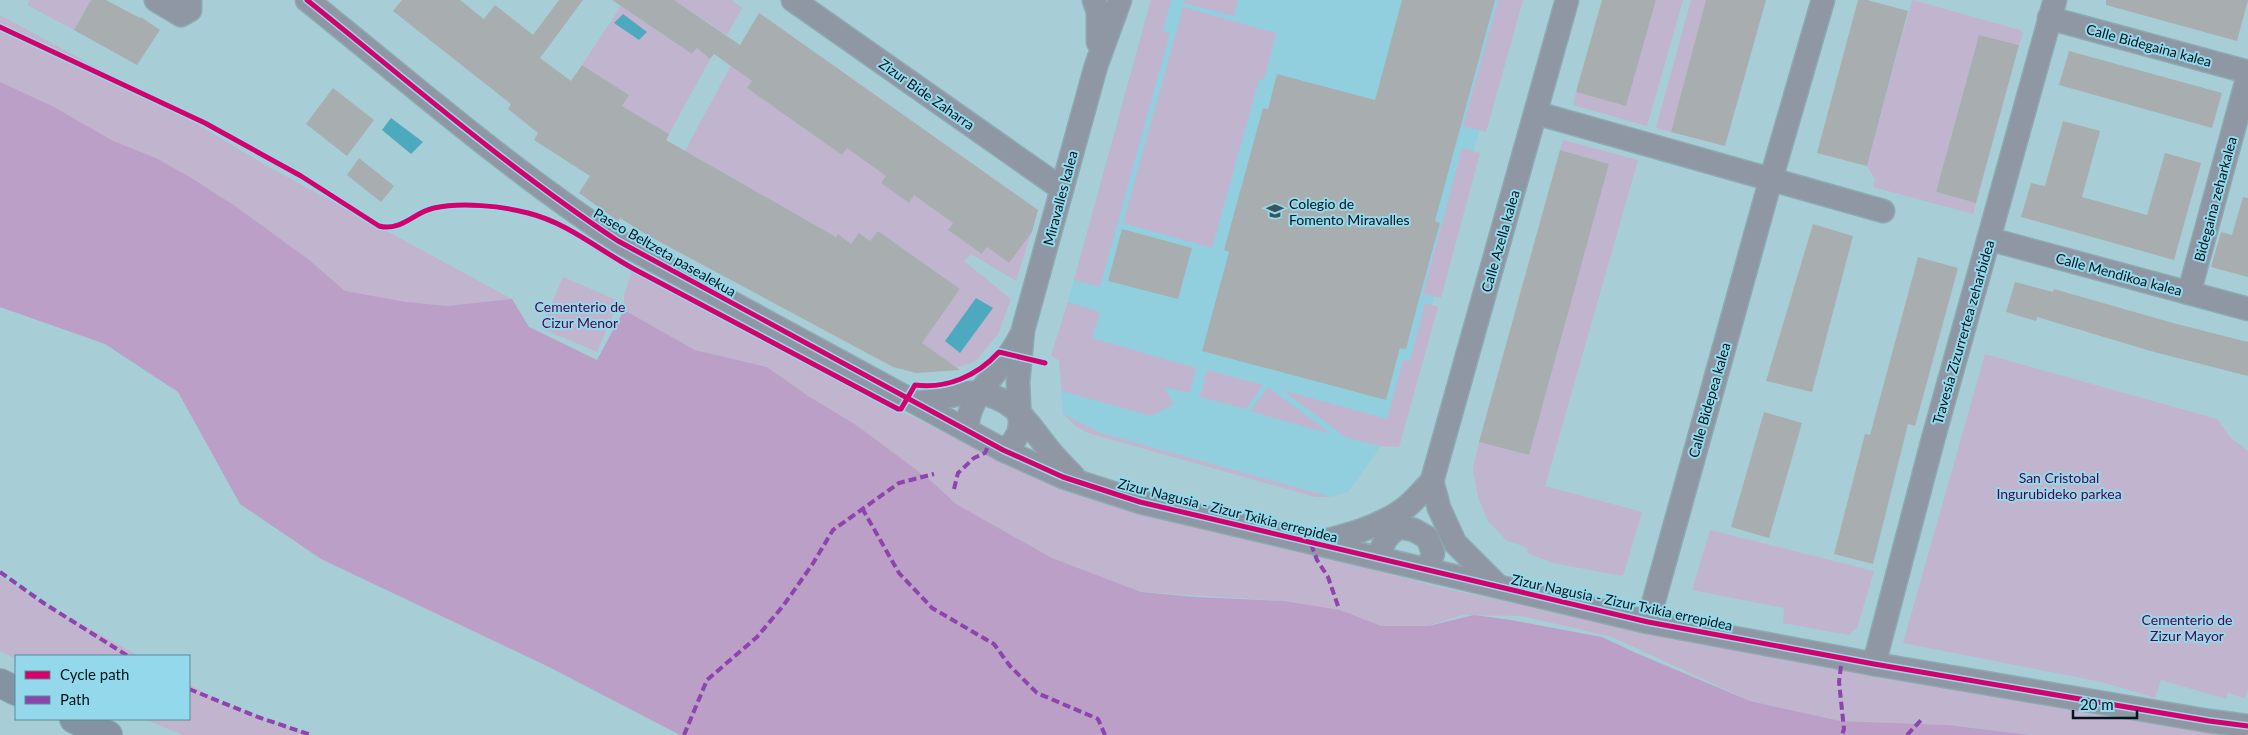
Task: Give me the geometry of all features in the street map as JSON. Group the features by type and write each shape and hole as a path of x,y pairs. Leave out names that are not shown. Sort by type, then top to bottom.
{"highway":[{"path":"0,683 15,690"},
{"path":"76,720 108,735"}],"street":[{"path":"156,0 181,15 190,10 190,0"},
{"name":"Paseo Beltzeta pasealekua","path":"307,0 503,157 604,232 967,429"},
{"name":"Zizur Bide Zaharra","path":"793,0 1062,189"},
{"name":"Miravalles kalea","path":"1094,0 1098,12 1096,66"},
{"name":"Miravalles kalea","path":"1003,450 1012,444 1019,432 1018,383 1024,330 1096,66 1120,0"},
{"name":"Calle Azella kalea","path":"1432,481 1567,0"},
{"name":"Calle Bidepea kalea","path":"1648,622 1770,178 1822,0"},
{"name":"Calle Bidegaina kalea","path":"2052,9 2248,72"},
{"name":"Travesía Zizurrertea zeharbidea","path":"1874,664 1934,434 2052,9"},
{"name":"Bidegaina zeharkalea","path":"2189,294 2248,76"},
{"path":"1536,113 1882,211"},
{"name":"Calle Mendikoa kalea","path":"1989,239 2248,309"},
{"name":"Miravalles kalea","path":"967,429 967,416 979,393 1005,363 1024,330"},
{"path":"918,403 968,393 979,393 1006,401 1019,412 1046,446 1079,482"},
{"path":"967,429 1003,450"},
{"name":"Zizur Nagusia - Zizur Txikia errepidea","path":"1003,450 1079,482 1140,502 1311,544 1379,558 1430,561 1498,586 1648,622 1874,664 2248,726"},
{"path":"1311,544 1361,530 1399,512 1432,481 1439,508 1455,542 1498,586"},
{"path":"1430,561 1439,508"},
{"path":"1379,558 1382,547 1399,512"},
{"path":"1388,535 1400,527 1414,530 1428,538 1430,561"}],"shaded area":[{"name":"Colegio de Fomento Miravalles","path":"1151,0 1515,0 1393,446 1381,446 1349,491 1336,496 1316,497 1088,433 1077,427 1063,414 1059,360 1051,356 1068,302"},
{"path":"623,14 647,32 639,40 614,23"},
{"path":"0,82 54,107 113,141 156,158 193,179 235,206 309,260 345,291 406,302 447,306 512,299 529,327 597,360 624,310 695,350 767,367 808,396 856,425 930,480 956,504 1052,558 1141,592 1196,597 1283,601 1340,610 1381,626 1428,626 1474,615 1511,620 1602,637 1750,701 1840,721 1948,725 2030,735 680,735 549,667 321,559 240,504 178,392 105,344 0,307"},
{"path":"391,118 423,142 411,154 382,130"},
{"path":"976,298 993,308 960,353 945,341"}],"green space":[{"path":"30,0 91,0 74,30 27,5"},
{"path":"674,0 732,0 742,8 727,35"},
{"path":"1151,0 1171,0 1163,31 1170,33 1100,287 1074,280"},
{"path":"1185,0 1238,0 1234,16 1184,3"},
{"path":"1498,0 1523,0 1486,132 1463,126"},
{"path":"1656,0 1683,0 1647,126 1573,105 1576,92 1626,106"},
{"path":"1691,0 1707,0 1671,132 1656,128"},
{"path":"1912,0 2020,30 2023,34 2019,45 1979,35 1936,192 1976,203 1973,214 1873,187 1875,179 1867,166"},
{"path":"621,6 692,54 697,48 710,59 669,134 622,106 629,95 582,65"},
{"path":"1183,7 1276,33 1264,80 1259,79 1212,248 1123,223"},
{"path":"759,13 1038,210 1016,281 971,254 964,261 1011,299 998,334 976,361 953,369 922,343 960,289 878,231 870,241 851,244 685,151"},
{"path":"0,15 167,106 267,166 512,299 404,330 0,113"},
{"path":"1563,140 1638,160 1545,486 1642,512 1623,576 1553,563 1527,553 1528,548 1506,540 1488,521 1478,497 1473,469 1479,442 1529,455 1567,318 1517,304 1522,288 1571,301 1609,164 1560,150"},
{"path":"1462,148 1480,153 1441,298 1423,294"},
{"path":"634,265 851,386 985,453 1064,489 1443,588 1656,633 2248,735 2030,735 1948,725 1840,721 1750,701 1612,637 1522,616 1462,615 1428,626 1381,626 1283,601 1141,592 1052,558 955,504 767,367 695,350 624,310 624,295"},
{"name":"Cementerio de Cizur Menor","path":"563,277 619,301 597,352 541,328"},
{"path":"1068,302 1100,312 1092,338 1196,368 1189,393 1164,387 1174,404 1151,416 1062,391 1059,360 1051,356"},
{"path":"1425,303 1438,307 1399,447 1381,446 1347,438 1282,390 1387,419 1403,360 1410,361"},
{"name":"San Cristobal Ingurubideko parkea","path":"1985,354 2217,419 2231,438 2248,451 2248,687 2245,698 2228,693 2226,699 2161,680 2155,698 2102,682 1903,643"},
{"path":"1207,370 1263,385 1246,409 1200,397"},
{"path":"1268,387 1331,434 1250,411"},
{"path":"1063,414 1101,433 1331,497 1316,497 1088,433 1077,427"},
{"path":"1710,530 1874,571 1857,628 1848,635 1783,623 1784,608 1692,590"},
{"path":"0,576 45,604 137,655 15,655 15,658 0,651"},
{"path":"190,685 223,703 312,735 183,735 146,720 190,720"}],"building":[{"path":"91,0 106,0 141,17 160,30 137,65 74,30"},
{"path":"402,0 460,0 484,19 495,5 533,35 559,0 583,0 540,58 571,81 582,65 629,95 622,106 669,134 666,140 836,237 838,234 851,244 859,233 870,241 878,231 960,289 922,343 960,370 916,373 893,367 647,235 620,218 618,221 579,193 590,176 534,140 538,133 508,109 511,104 393,11"},
{"path":"612,0 674,0 740,45 759,13 1038,210 1032,232 1009,263 987,247 982,254 948,230 953,223 914,195 909,203 881,183 886,176 847,148 842,155 747,88 752,81 714,54 710,59 697,48 692,54"},
{"path":"1402,0 1495,0 1435,221 1440,223 1406,349 1400,348 1386,400 1202,351 1229,252 1224,250 1263,108 1268,109 1277,74 1375,100"},
{"path":"1602,0 1656,0 1626,106 1576,92"},
{"path":"1706,0 1766,0 1725,146 1671,132"},
{"path":"1858,0 1867,0 1908,11 1867,166 1817,153"},
{"path":"2106,0 2248,0 2237,41 2106,5"},
{"path":"1979,35 2019,45 1976,203 1936,192"},
{"path":"2069,51 2222,93 2212,128 2059,85"},
{"path":"333,88 374,120 347,156 306,124"},
{"path":"2063,121 2100,131 2082,197 2147,215 2165,153 2201,163 2174,260 2021,217 2031,183 2045,186"},
{"path":"1560,150 1609,164 1529,455 1479,442"},
{"path":"359,158 394,186 381,202 347,175"},
{"path":"2243,197 2248,198 2248,277 2211,267 2221,232 2232,235"},
{"path":"1813,224 1853,236 1812,392 1766,381"},
{"path":"1122,229 1192,248 1178,299 1108,281"},
{"path":"1918,257 1958,268 1915,426 1908,424 1873,564 1834,554 1865,434 1870,435"},
{"path":"2015,282 2053,292 2054,289 2248,342 2248,376 2154,352 2037,317 2036,321 2006,312"},
{"path":"1764,412 1802,423 1769,538 1731,527"}],"marked path":[{"path":"954,489 958,473 974,458 985,453 990,442"},
{"path":"684,735 707,680 757,637 783,606 812,565 833,530 899,483 934,474"},
{"path":"862,508 899,573 932,608 994,644 1010,666 1037,693 1098,719 1105,735"},
{"path":"1311,544 1317,560 1328,577 1338,606"},
{"path":"0,572 45,604 126,655"},
{"path":"1841,666 1839,682 1844,729 1842,735"},
{"path":"190,689 258,717 311,735"},
{"path":"1907,735 1923,718"}],"cycle path":[{"path":"307,0 499,155 618,241 1003,450 1063,477 1140,502 1648,622 1874,664 2248,726"},
{"path":"0,27 205,123 301,176 379,226 394,226 427,210 456,205 506,208 543,217 570,230 621,262 898,409 901,409 915,385 939,385 961,379 981,368 999,352 1045,363"}],"place":[{"name":"Colegio de Fomento Miravalles","path":"1275,211"}],"park label":[{"name":"Cementerio de Zizur Mayor","path":"2187,628"}]}
